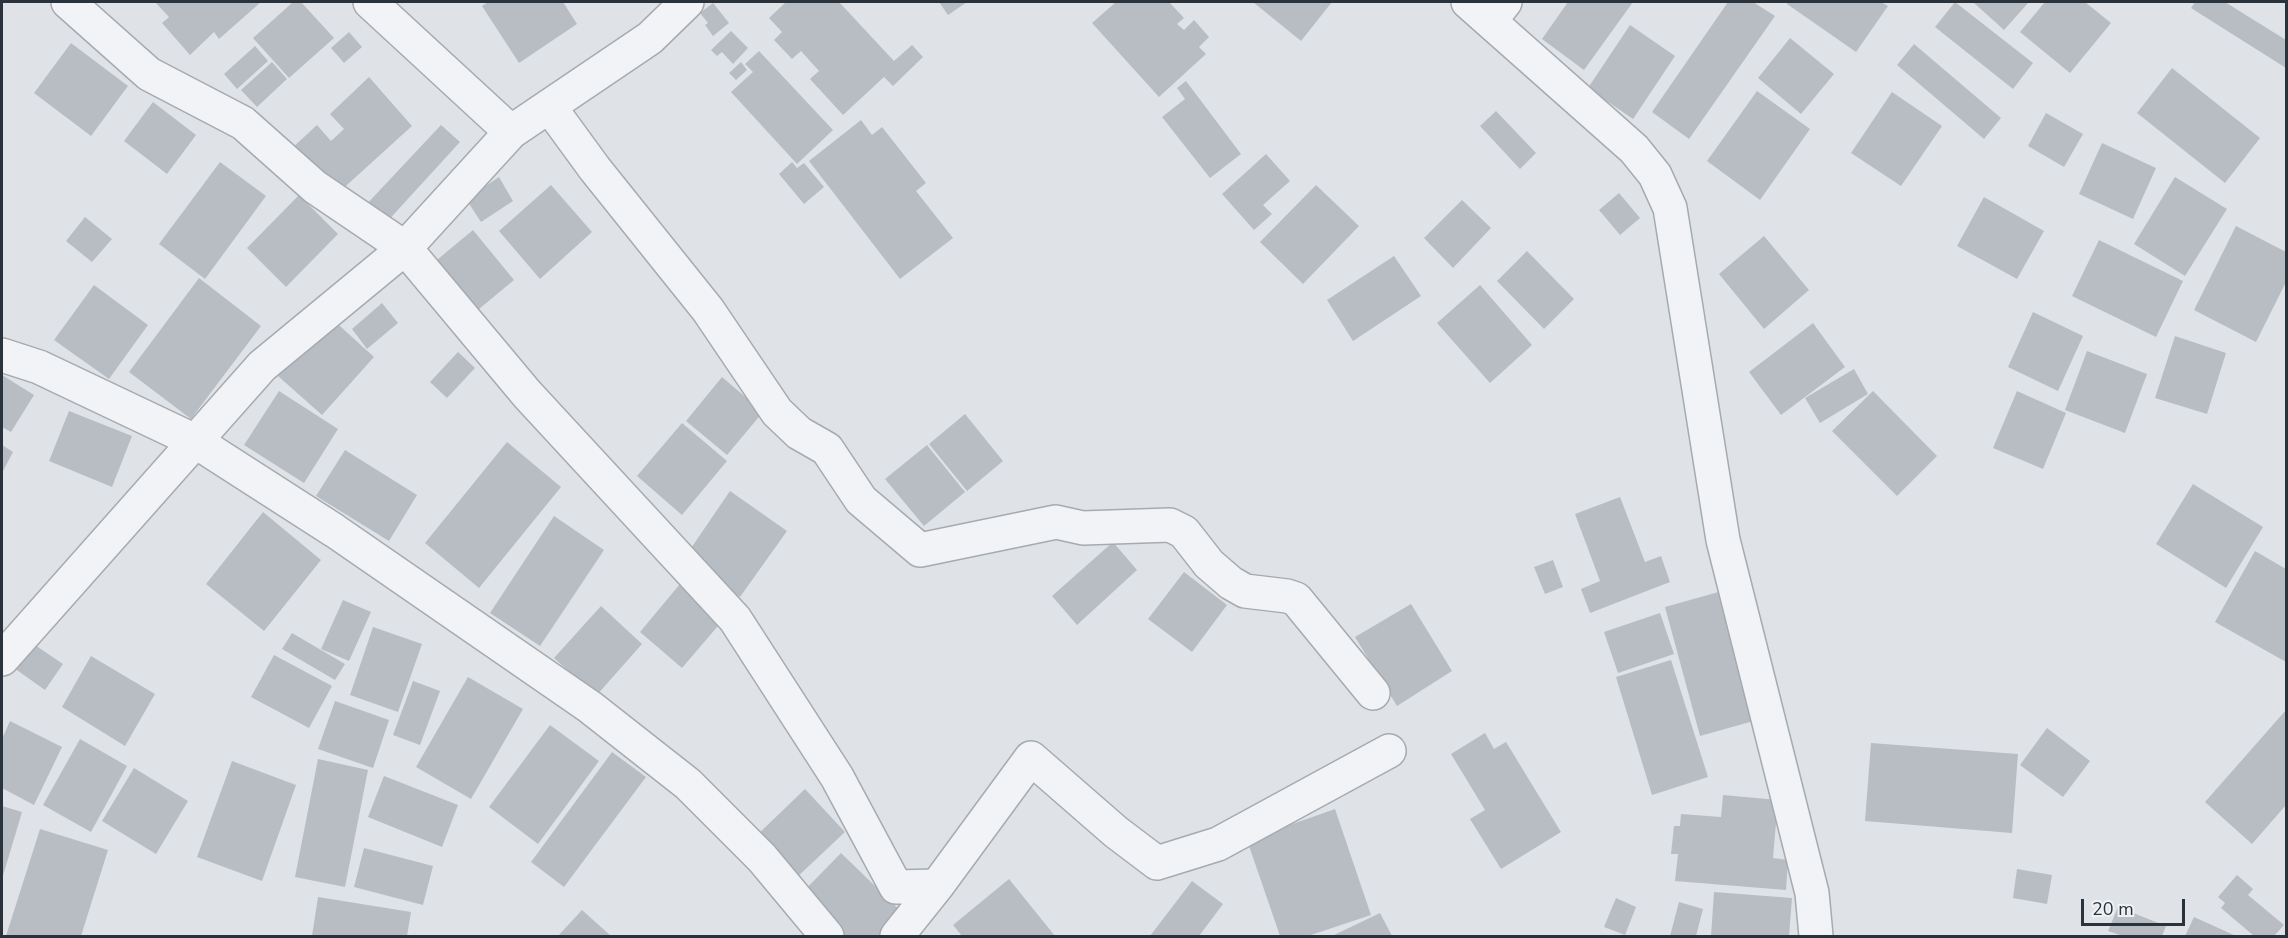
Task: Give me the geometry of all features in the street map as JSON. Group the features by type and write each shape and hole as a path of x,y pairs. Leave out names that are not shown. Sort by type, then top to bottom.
{"street":[{"path":"68,2 149,74 243,123 315,187 405,248 528,394 735,619 837,777 896,886 937,886"},
{"path":"370,2 511,132"},
{"path":"2,659 262,366 405,248 511,132 650,38 687,2"},
{"path":"1488,8 1634,149 1655,175 1670,208 1723,540 1812,892 1816,936"},
{"path":"549,106 595,169 708,310 777,412 799,433 826,449 861,500 920,550 1056,522 1083,528 1170,525 1184,532 1209,564 1231,583 1245,591 1296,599 1373,693"},
{"path":"2,355 39,367 195,441 335,531 590,707 688,784 762,858 827,936"},
{"path":"897,936 937,886 1031,758 1116,832 1158,863 1218,844 1389,751"}],"building":[{"path":"155,2 261,2 219,39 214,32 190,55 162,23 169,17"},
{"path":"293,2 301,2 334,38 289,78 253,38"},
{"path":"488,2 563,2 577,24 519,63 482,6"},
{"path":"786,2 839,2 894,61 912,45 923,57 893,86 884,77 843,115 810,79 819,71 801,51 792,59 774,40 782,32 769,18"},
{"path":"939,2 967,2 948,15"},
{"path":"1116,2 1169,2 1184,18 1177,24 1184,30 1194,20 1209,37 1199,47 1206,54 1159,97 1092,23"},
{"path":"1253,2 1332,2 1301,41"},
{"path":"1568,2 1633,2 1584,70 1542,39"},
{"path":"1728,2 1753,2 1775,16 1689,139 1652,112"},
{"path":"1788,2 1881,2 1888,6 1856,52 1787,4"},
{"path":"1955,2 2033,63 2013,89 1935,27"},
{"path":"1973,2 2029,2 2004,30"},
{"path":"2045,2 2085,2 2111,23 2070,73 2020,32"},
{"path":"2195,2 2225,2 2286,40 2286,68 2191,8"},
{"path":"713,3 729,23 713,36 705,25 708,23 700,13"},
{"path":"1630,25 1675,56 1633,119 1588,88"},
{"path":"731,31 748,48 733,64 722,52 717,56 711,50"},
{"path":"349,32 362,47 344,63 331,48"},
{"path":"1790,38 1834,74 1801,114 1758,78"},
{"path":"71,43 128,86 91,136 34,93"},
{"path":"1914,44 2001,118 1984,139 1897,65"},
{"path":"255,46 268,61 237,89 224,74"},
{"path":"759,51 833,130 797,164 731,92 753,72 745,64"},
{"path":"272,62 287,79 257,107 241,90"},
{"path":"741,62 747,70 736,80 729,73"},
{"path":"2172,68 2260,138 2225,183 2137,113"},
{"path":"369,77 412,126 337,194 290,150 317,125 331,141 344,129 330,114"},
{"path":"1186,81 1241,154 1210,178 1162,117 1185,99 1177,88"},
{"path":"1757,91 1810,129 1760,200 1707,161"},
{"path":"1892,92 1942,126 1901,186 1851,153"},
{"path":"153,102 196,135 167,174 124,141"},
{"path":"1496,111 1536,153 1520,169 1480,126"},
{"path":"2046,113 2083,134 2064,167 2028,146"},
{"path":"861,120 872,135 882,127 926,183 916,191 953,238 900,279 809,161"},
{"path":"441,125 460,142 384,225 364,207"},
{"path":"2102,143 2156,168 2133,219 2079,194"},
{"path":"1266,154 1290,181 1263,205 1272,214 1254,230 1222,194"},
{"path":"220,162 266,196 205,279 159,244"},
{"path":"792,162 797,168 804,163 824,187 804,204 779,174"},
{"path":"499,177 513,201 481,222 466,199"},
{"path":"2175,177 2227,209 2185,276 2134,244"},
{"path":"551,185 592,232 540,279 499,231"},
{"path":"1316,185 1359,226 1303,284 1260,242"},
{"path":"1619,193 1640,218 1620,235 1599,210"},
{"path":"299,195 338,234 286,287 247,248"},
{"path":"1984,197 2044,231 2017,279 1957,246"},
{"path":"1462,200 1491,228 1453,268 1424,238"},
{"path":"85,217 112,239 92,262 66,241"},
{"path":"2236,226 2286,252 2286,282 2256,342 2194,310"},
{"path":"473,230 514,280 467,319 426,269"},
{"path":"1764,236 1809,290 1764,329 1719,274"},
{"path":"2099,240 2183,281 2156,337 2072,296"},
{"path":"1527,251 1574,299 1544,329 1497,281"},
{"path":"1394,256 1421,296 1353,341 1327,300"},
{"path":"199,278 261,326 191,419 129,372"},
{"path":"94,285 148,325 109,379 54,340"},
{"path":"1480,285 1532,345 1490,383 1437,323"},
{"path":"382,303 398,323 367,349 352,329"},
{"path":"2033,312 2083,336 2058,391 2008,367"},
{"path":"330,317 374,357 322,415 278,376"},
{"path":"1813,323 1845,367 1781,415 1749,372"},
{"path":"2175,336 2226,353 2207,414 2155,398"},
{"path":"2087,351 2147,374 2125,433 2065,410"},
{"path":"458,352 475,368 447,398 430,382"},
{"path":"1854,369 1868,394 1820,423 1805,398"},
{"path":"2,375 34,395 11,432 2,427"},
{"path":"722,377 763,412 727,455 686,421"},
{"path":"279,391 338,429 304,483 244,445"},
{"path":"1873,391 1937,456 1897,496 1832,431"},
{"path":"2017,391 2066,413 2043,469 1993,448"},
{"path":"69,411 132,436 112,487 49,461"},
{"path":"965,414 1003,461 967,491 929,444"},
{"path":"682,423 727,461 682,515 637,476"},
{"path":"507,442 561,487 479,588 425,543"},
{"path":"2,445 13,452 2,473"},
{"path":"927,445 965,492 924,526 885,479"},
{"path":"345,450 417,495 389,541 316,496"},
{"path":"2193,484 2263,527 2226,588 2156,544"},
{"path":"730,491 787,531 740,597 685,557"},
{"path":"1620,497 1645,562 1661,556 1670,582 1590,613 1581,589 1600,581 1575,514"},
{"path":"263,512 321,560 264,631 206,584"},
{"path":"554,516 604,550 540,646 490,613"},
{"path":"1113,542 1137,570 1077,625 1052,596"},
{"path":"2255,551 2286,569 2286,662 2215,622"},
{"path":"1553,560 1563,587 1545,594 1534,567"},
{"path":"1184,572 1227,605 1192,652 1148,619"},
{"path":"680,584 723,620 682,668 640,632"},
{"path":"1722,591 1757,720 1700,736 1665,607"},
{"path":"343,600 371,612 349,661 321,649"},
{"path":"1411,604 1452,671 1397,706 1355,637"},
{"path":"601,606 642,644 596,696 554,658"},
{"path":"1660,613 1674,654 1618,673 1604,632"},
{"path":"373,627 422,644 398,712 350,695"},
{"path":"292,633 345,664 335,680 282,649"},
{"path":"32,643 63,664 45,690 14,668"},
{"path":"274,655 332,686 309,728 251,697"},
{"path":"91,656 155,694 125,746 62,707"},
{"path":"1671,660 1708,777 1652,795 1616,677"},
{"path":"468,677 523,709 471,799 416,767"},
{"path":"413,681 440,691 420,745 393,735"},
{"path":"335,701 389,720 373,768 318,749"},
{"path":"2286,710 2286,805 2252,844 2205,802"},
{"path":"10,721 62,747 34,805 2,788 2,739"},
{"path":"550,725 599,761 538,844 489,807"},
{"path":"2047,728 2090,761 2063,797 2020,765"},
{"path":"1485,733 1494,749 1506,742 1561,832 1501,869 1470,819 1485,810 1451,754"},
{"path":"80,739 127,766 91,832 43,805"},
{"path":"1871,743 2018,754 2012,833 1865,821"},
{"path":"612,752 646,777 564,887 531,862"},
{"path":"318,759 368,770 345,887 295,877"},
{"path":"232,761 296,785 262,881 197,857"},
{"path":"134,768 188,801 156,854 102,821"},
{"path":"384,776 458,805 442,847 368,817"},
{"path":"805,789 845,832 794,880 754,838"},
{"path":"1723,795 1778,800 1773,858 1788,860 1786,890 1675,881 1678,854 1671,854 1674,826 1680,826 1681,814 1721,817"},
{"path":"2,806 22,812 2,879"},
{"path":"1335,809 1371,915 1308,936 1280,936 1247,840"},
{"path":"40,829 108,850 81,936 6,936"},
{"path":"364,848 433,866 423,905 354,887"},
{"path":"841,853 906,916 886,936 839,936 798,897"},
{"path":"2017,869 2052,875 2047,904 2013,898"},
{"path":"2237,875 2253,889 2248,895 2284,925 2274,936 2254,936 2221,908 2225,903 2218,897"},
{"path":"1009,879 1055,936 962,936 953,925"},
{"path":"1192,881 1223,904 1199,936 1150,936"},
{"path":"1714,892 1792,898 1789,936 1711,936"},
{"path":"318,897 411,912 407,936 312,936"},
{"path":"1616,898 1636,907 1625,935 1604,927"},
{"path":"1679,902 1703,909 1696,936 1670,936"},
{"path":"2118,907 2166,926 2162,936 2123,936 2108,931"},
{"path":"582,910 611,936 558,936"},
{"path":"1380,913 1392,936 1332,936"},
{"path":"2194,917 2236,936 2185,936"}]}
